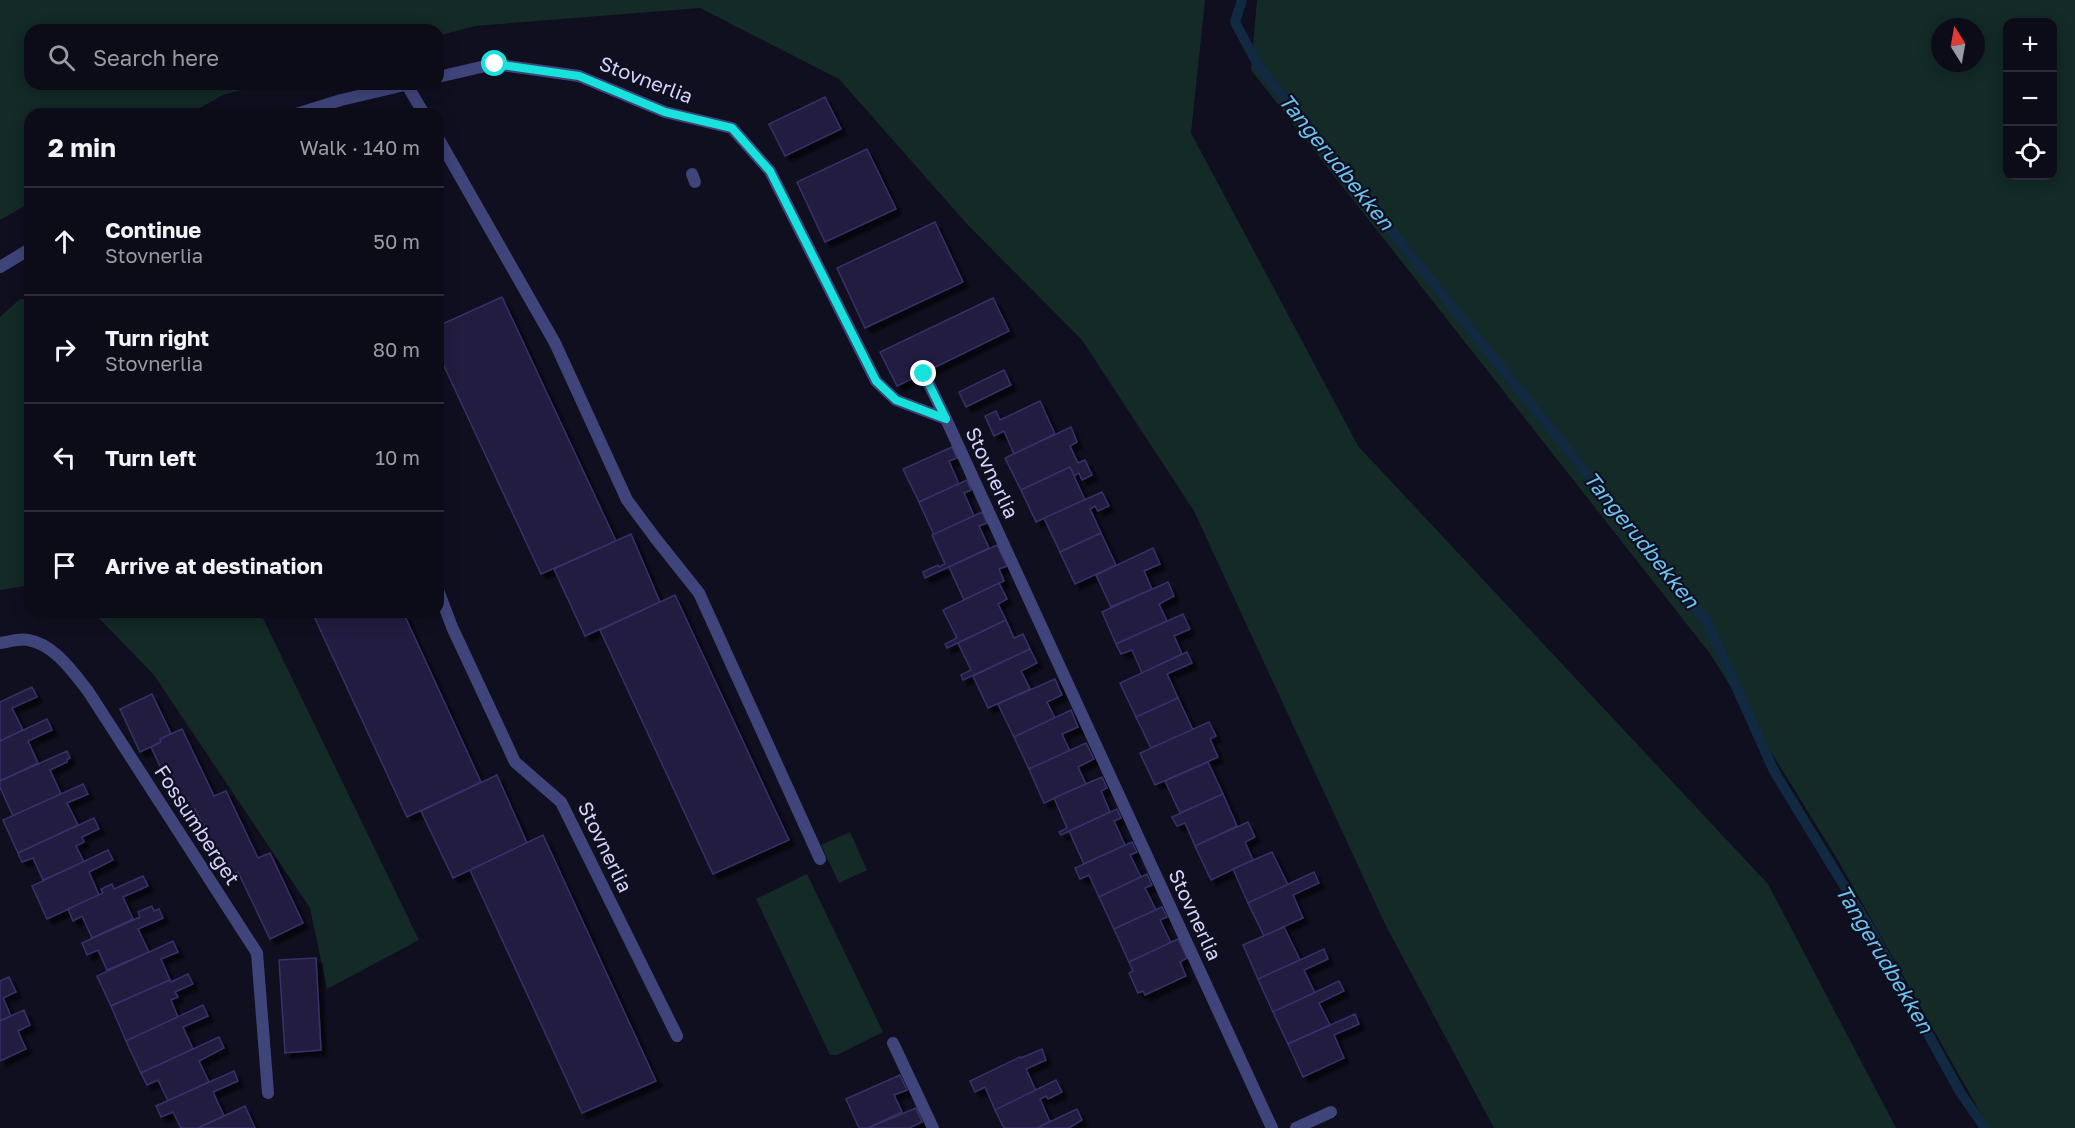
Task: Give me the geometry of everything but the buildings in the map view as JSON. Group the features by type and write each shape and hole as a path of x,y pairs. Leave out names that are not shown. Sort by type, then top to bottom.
{"street":[{"name":"Stovnerlia","path":"444,76 495,64 579,76 665,112 732,128 770,171 876,381 896,400 946,419 1272,1128"},
{"path":"315,108 383,90"},
{"path":"411,90 421,108"},
{"path":"444,149 555,343 627,500 699,593 820,859"},
{"path":"0,267 24,253"},
{"path":"924,374 946,419"},
{"name":"Stovnerlia","path":"444,606 515,762 561,802 677,1036"},
{"name":"Fossumberget","path":"0,643 28,640 63,659 88,691 256,953 268,1093"},
{"path":"893,1043 933,1128"},
{"path":"1296,1128 1330,1112"}],"green space":[{"path":"0,0 1205,0 1191,133 1358,446 1768,884 1896,1128 1494,1128 1385,924 1194,511 1082,340 967,224 839,79 700,8 475,26 444,34 444,24 24,24 24,90 241,90 223,95 200,108 24,108 24,206 0,220"},
{"path":"1257,0 2075,0 2075,1128 1989,1128 1839,862 1711,655 1251,70"},
{"path":"20,299 24,299 24,586 0,590 0,317"},
{"path":"99,618 263,618 419,940 327,989 310,908 154,675"},
{"path":"850,832 867,870 839,883 821,845"},
{"path":"807,874 883,1032 837,1055 830,1055 756,899"}],"waterway":[{"name":"Tangerudbekken","path":"1242,0 1235,22 1259,67 1707,622 1774,771 1868,925 1960,1092 1985,1128"}],"route":[{"path":"495,64 579,76 665,112 732,128 770,171 876,381 896,400 946,419 924,374"}]}
